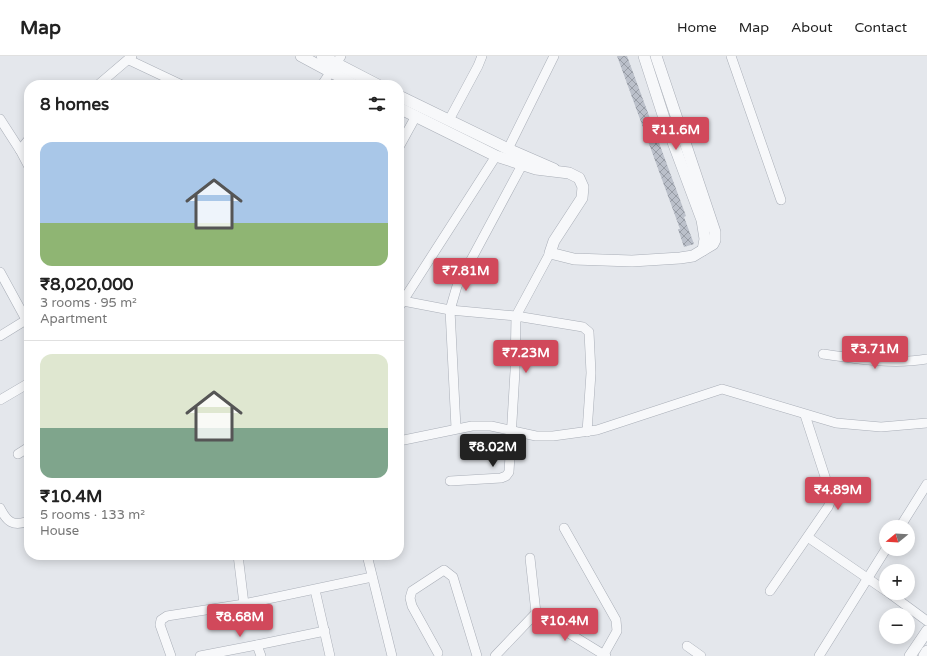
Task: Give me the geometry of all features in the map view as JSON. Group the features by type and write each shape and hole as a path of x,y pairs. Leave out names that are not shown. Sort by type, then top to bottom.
{"street":[{"path":"301,56 336,64 350,80"},
{"path":"322,56 368,80"},
{"path":"449,120 482,56"},
{"path":"508,149 554,56"},
{"path":"644,56 664,118 702,220 705,239 703,250"},
{"path":"550,253 574,259 632,261 693,256 713,244 715,240 715,232 656,56"},
{"path":"731,56 781,200"},
{"path":"104,80 130,58 172,80"},
{"path":"325,80 336,64"},
{"path":"404,98 508,149 560,172"},
{"path":"404,110 496,156 536,170 569,173 579,178 583,187 582,198 554,241 550,253 516,316 509,472 506,476 450,481"},
{"path":"404,138 416,116"},
{"path":"0,119 24,158"},
{"path":"20,150 24,145"},
{"path":"404,299 496,156"},
{"path":"456,428 450,310 457,286 522,165"},
{"path":"0,272 24,315"},
{"path":"404,304 516,316 583,326 589,332 591,373 587,432"},
{"path":"0,336 24,324"},
{"path":"823,354 856,359 917,361 927,359"},
{"path":"0,400 24,386"},
{"path":"404,440 456,428 491,426 536,436 553,436 587,432 624,423 703,394 722,389 836,423 881,427 927,423"},
{"path":"770,591 809,538 831,500 829,488 805,415"},
{"path":"18,454 24,450"},
{"path":"904,520 927,484"},
{"path":"0,508 7,521 12,524 24,522"},
{"path":"536,613 604,655 617,631 616,620 564,528"},
{"path":"809,538 879,586"},
{"path":"819,656 882,556"},
{"path":"530,558 536,613"},
{"path":"239,560 244,604"},
{"path":"368,560 392,656"},
{"path":"438,653 412,606 410,598 412,591 444,570 453,577 477,656"},
{"path":"171,656 161,632 161,620 174,614 244,604 372,577"},
{"path":"315,590 330,656"},
{"path":"898,600 927,621"},
{"path":"494,656 536,613"},
{"path":"200,656 325,631"},
{"path":"910,656 927,631"},
{"path":"257,645 261,656"},
{"path":"687,646 701,656"},
{"path":"924,656 927,652"}],"building":[{"path":"617,56 627,56 686,216 684,217 694,244 684,247 678,229 680,229"}]}
